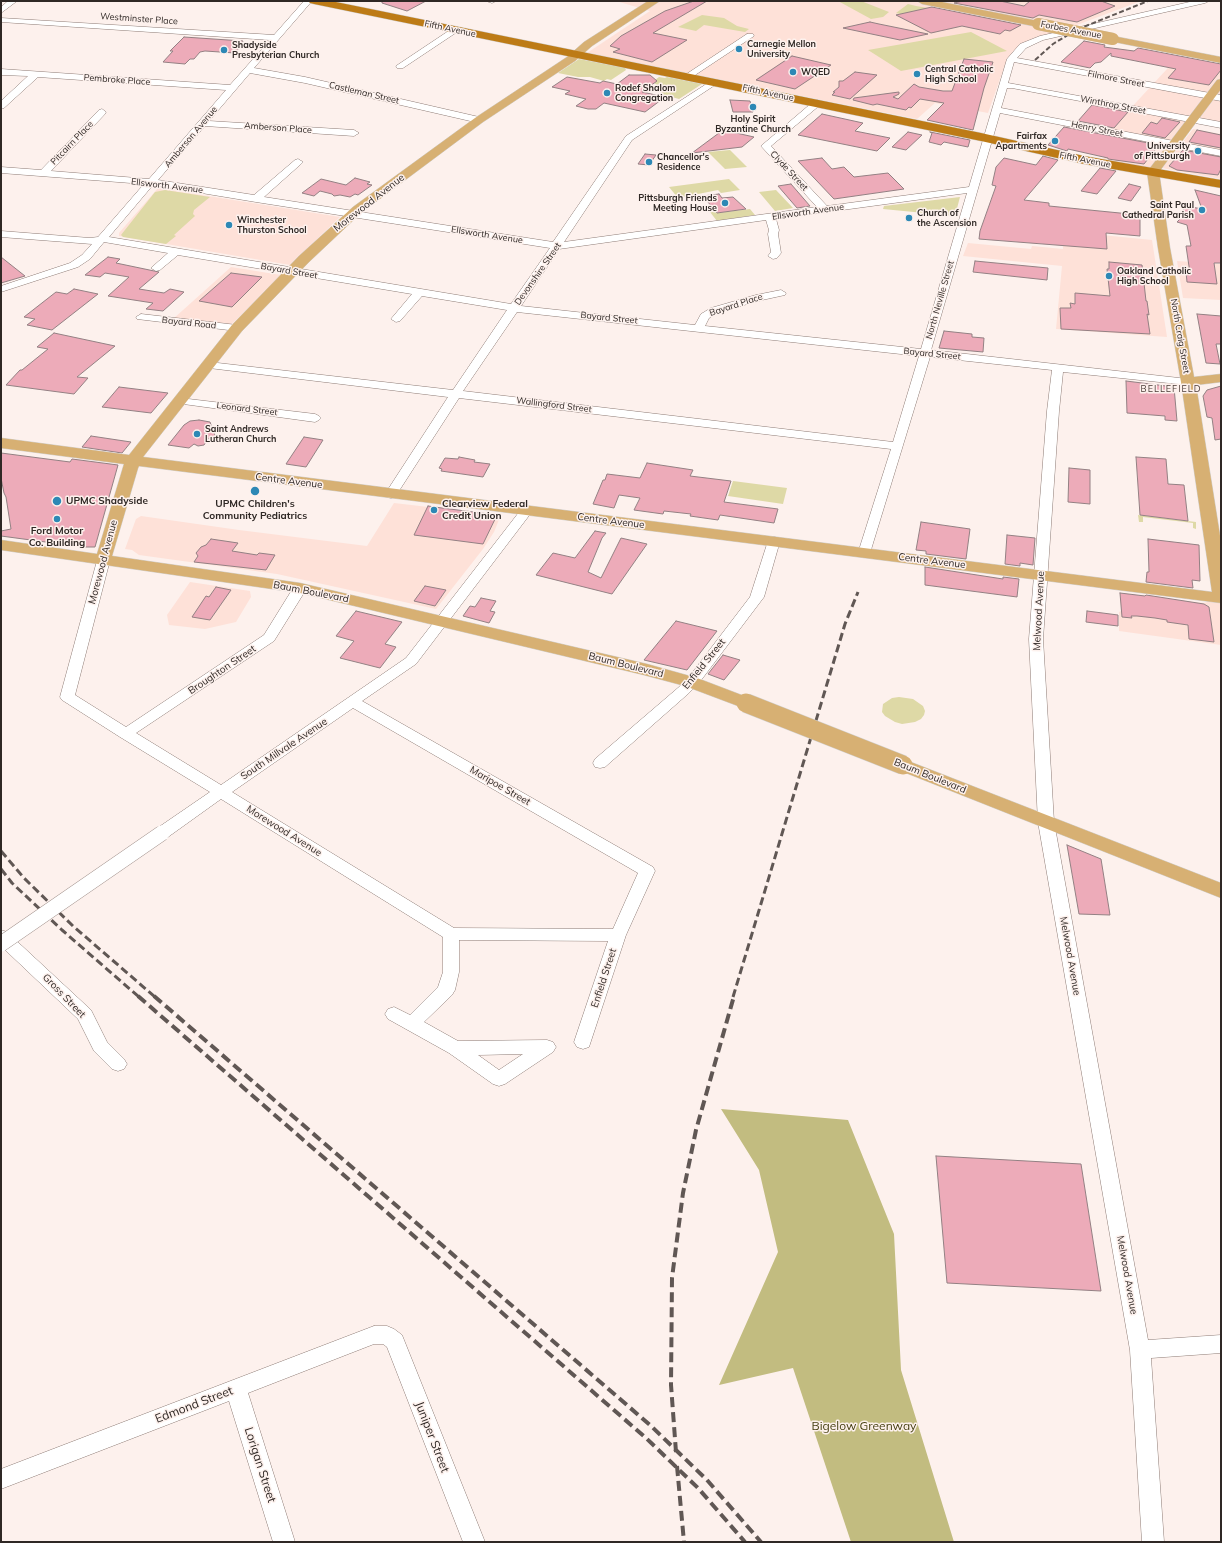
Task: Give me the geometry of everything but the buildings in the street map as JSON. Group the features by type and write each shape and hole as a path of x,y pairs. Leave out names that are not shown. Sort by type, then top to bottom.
{"highway":[{"name":"Fifth Avenue","path":"314,1 988,138 1084,160 1221,184"}],"main road":[{"name":"Forbes Avenue","path":"922,1 1221,60"},
{"name":"Morewood Avenue","path":"103,560 133,460 237,328 293,271 353,214 479,120 571,59 575,54 650,2"},
{"path":"1153,172 1192,120 1216,97 1221,82"},
{"name":"North Craig Street","path":"1153,172 1165,252 1188,382 1221,596"},
{"name":"Bayard Street","path":"1188,382 1221,378"},
{"name":"Centre Avenue","path":"1,443 391,494 1040,575 1221,596"},
{"name":"Baum Boulevard","path":"6,546 300,588 692,682 1221,891"}],"street":[{"path":"1,11 13,1"},
{"name":"Amberson Avenue","path":"1,289 74,265 86,257 308,1"},
{"path":"1012,59 1023,46 1040,38 1205,1"},
{"name":"Westminster Place","path":"1,20 276,38"},
{"path":"400,66 456,30"},
{"path":"686,77 750,36"},
{"name":"North Neville Street","path":"864,553 898,446 1012,59"},
{"name":"Filmore Street","path":"1012,59 1216,97"},
{"name":"Castleman Street","path":"249,70 305,80 479,120"},
{"name":"Pembroke Place","path":"1,72 233,88"},
{"path":"1,106 36,74"},
{"name":"Devonshire Street","path":"391,494 456,394 629,138 714,82"},
{"name":"Winthrop Street","path":"1004,86 1012,85 1221,125"},
{"name":"Clyde Street","path":"817,103 766,146 824,209"},
{"name":"Henry Street","path":"997,110 1221,153"},
{"name":"Pitcairn Place","path":"43,174 102,112"},
{"name":"Amberson Place","path":"203,123 354,133"},
{"path":"256,199 298,162"},
{"name":"Ellsworth Avenue","path":"1,170 152,182 557,246 973,189"},
{"path":"770,217 774,230 773,234 776,253 773,256"},
{"name":"Bayard Street","path":"1,234 90,241 103,239 514,308 1188,382"},
{"path":"156,268 176,252"},
{"path":"396,319 419,293"},
{"name":"Bayard Place","path":"699,328 700,320 715,310 760,297 781,293"},
{"name":"Bayard Road","path":"141,318 237,328"},
{"name":"Wallingford Street","path":"209,365 898,446"},
{"name":"Melwood Avenue","path":"1058,367 1053,411 1036,639 1046,822 1140,1350 1153,1542"},
{"name":"Leonard Street","path":"180,401 315,418"},
{"name":"South Millvale Avenue","path":"1,944 410,661 527,510"},
{"name":"Enfield Street","path":"600,763 692,682 757,597 774,541"},
{"name":"Morewood Avenue","path":"103,560 67,698 451,934"},
{"name":"Broughton Street","path":"125,734 269,638 300,588"},
{"name":"Maripoe Street","path":"352,702 647,871"},
{"name":"Enfield Street","path":"583,1042 618,935 647,871"},
{"path":"412,1023 446,990 452,972 451,934 618,935"},
{"name":"Gross Street","path":"1,936 85,1015 100,1046 118,1064"},
{"path":"394,1014 455,1048"},
{"name":"Edmond Street","path":"1,1479 374,1335 387,1334"},
{"name":"Juniper Street","path":"387,1334 395,1341 474,1542"},
{"path":"1140,1350 1221,1344"},
{"name":"Lorigan Street","path":"236,1389 284,1542"}],"shaded area":[{"name":"Carnegie Mellon University","path":"616,1 1141,1 1018,47 1005,65 988,113 935,103 917,119 587,53 650,11"},
{"path":"838,1 861,1 889,12 883,17 871,19"},
{"path":"908,4 971,15 926,9 900,14 896,13"},
{"path":"702,15 724,18 737,26 749,29 745,32 704,25 696,31 678,27"},
{"path":"971,32 1007,51 901,71 868,50"},
{"path":"1179,56 1221,64 1221,125 1193,117 1153,172 1101,163 1117,133 1109,131 1118,121 1085,113 1094,103 1129,110"},
{"path":"579,59 625,68 626,70 611,80 607,79 604,81 590,77 578,77 558,73"},
{"path":"659,77 667,77 702,84 679,99 661,94 662,88 654,83"},
{"name":"University of Pittsburgh","path":"1193,129 1221,134 1221,179 1162,168"},
{"path":"730,150 747,167 725,169 708,152"},
{"path":"729,179 740,190 721,193 718,190 678,198 669,187"},
{"name":"Winchester Thurston School","path":"158,188 340,217 290,265 119,236 119,233"},
{"path":"165,190 210,197 194,210 193,214 195,216 166,244 123,237 121,235 155,192"},
{"path":"776,190 793,208 775,211 759,192"},
{"path":"960,197 955,216 883,209 884,206"},
{"path":"750,209 755,215 717,221 710,212 715,211 717,213"},
{"name":"Oakland Catholic High School","path":"1062,231 1152,240 1167,337 1056,329 1062,266 963,256 968,243 1031,249 1032,246 1063,249"},
{"path":"1177,261 1221,264 1221,300 1183,298"},
{"path":"231,267 281,275 231,325 173,319"},
{"path":"733,481 787,488 783,504 728,496"},
{"path":"394,503 497,515 500,517 494,532 483,549 436,609 277,574 139,555 132,550 125,549 136,519 141,516 367,546"},
{"path":"1138,515 1196,522 1196,529 1193,528 1193,523 1143,517 1143,522 1139,522"},
{"path":"190,582 250,591 251,597 236,622 205,629 169,625 167,615"},
{"path":"1120,593 1204,603 1221,598 1221,645 1119,631 1119,612 1121,611"},
{"path":"899,697 913,699 923,706 925,711 921,719 915,722 902,724 885,716 882,712 883,704 892,698"}],"green space":[{"name":"Bigelow Greenway","path":"721,1109 848,1120 894,1234 901,1370 954,1542 851,1542 793,1368 719,1385 778,1252 759,1170"}],"railway":[{"path":"1035,60 1053,44 1076,30 1148,1"},
{"path":"733,997 845,624 858,592"},
{"path":"1,851 24,878 73,926 155,997"},
{"path":"1,869 12,883 62,930 139,997"},
{"path":"138,996 646,1438 677,1468"},
{"path":"154,996 650,1425 676,1450"},
{"path":"676,1450 671,1385 672,1278 683,1193 696,1130 734,996"},
{"path":"676,1450 707,1480 761,1542"},
{"path":"677,1468 698,1488 745,1542"},
{"path":"677,1468 684,1542"}],"place":[{"name":"Carnegie Mellon University","path":"739,49"},
{"name":"Shadyside Presbyterian Church","path":"224,50"},
{"name":"WQED","path":"793,72"},
{"name":"Central Catholic High School","path":"917,74"},
{"name":"Rodef Shalom Congregation","path":"607,93"},
{"name":"Holy Spirit Byzantine Church","path":"753,107"},
{"name":"Fairfax Apartments","path":"1055,141"},
{"name":"University of Pittsburgh","path":"1198,151"},
{"name":"Chancellor's Residence","path":"649,162"},
{"name":"Pittsburgh Friends Meeting House","path":"725,203"},
{"name":"Saint Paul Cathedral Parish","path":"1202,210"},
{"name":"Church of the Ascension","path":"909,218"},
{"name":"Winchester Thurston School","path":"229,225"},
{"name":"Oakland Catholic High School","path":"1109,276"},
{"name":"Saint Andrews Lutheran Church","path":"197,434"},
{"name":"UPMC Children's Community Pediatrics","path":"255,491"},
{"name":"UPMC Shadyside","path":"57,501"},
{"name":"Clearview Federal Credit Union","path":"434,510"},
{"name":"Ford Motor Co. Building","path":"57,519"}],"district":[{"name":"BELLEFIELD","path":"1171,389"}]}
